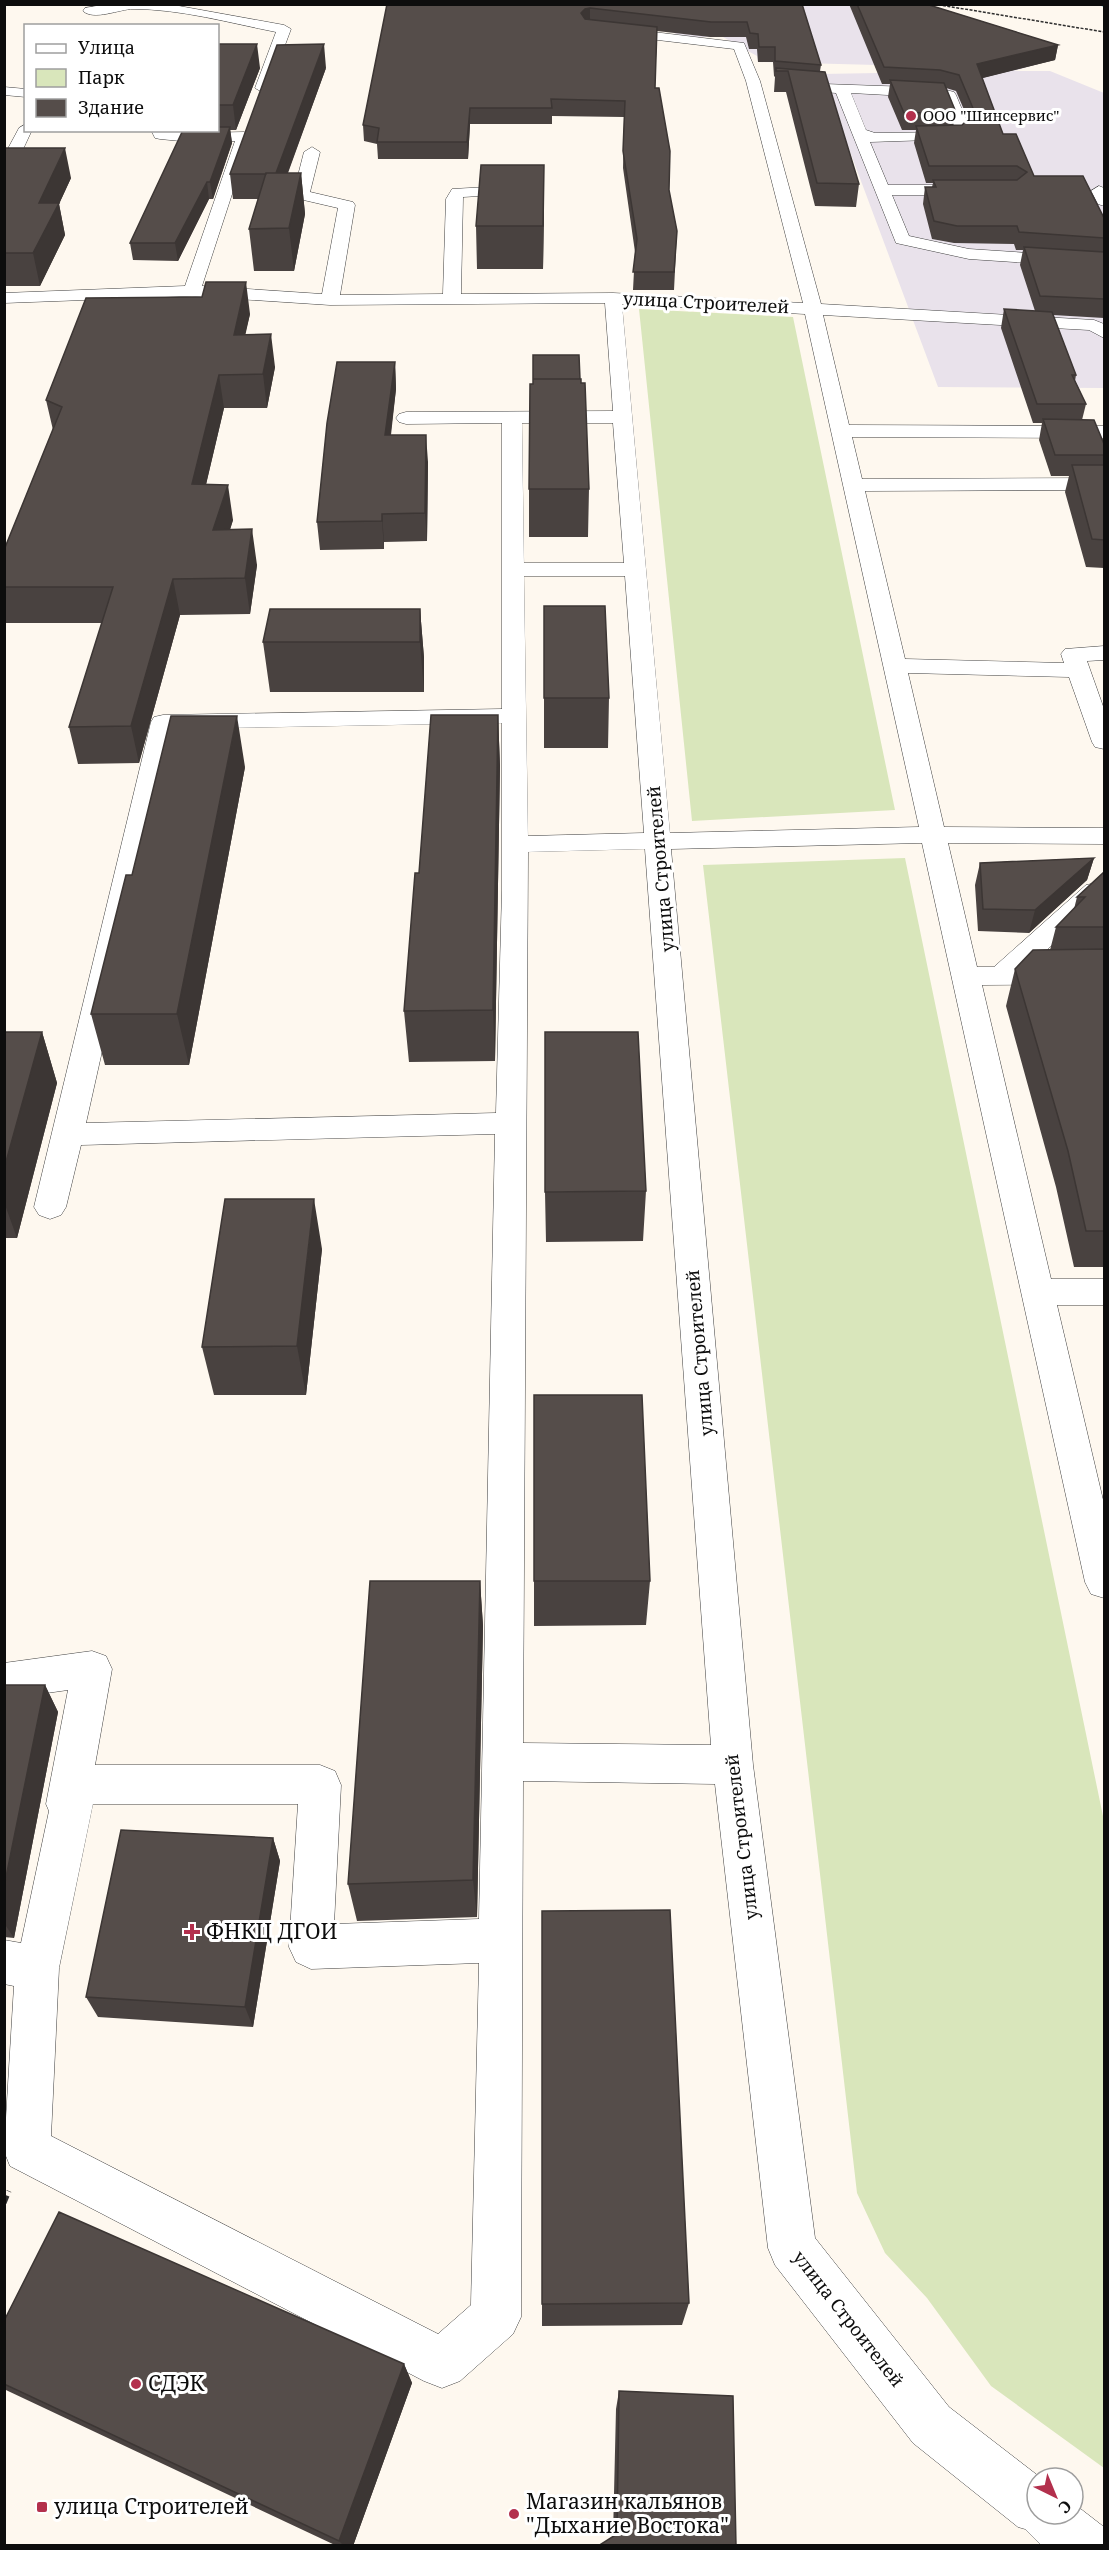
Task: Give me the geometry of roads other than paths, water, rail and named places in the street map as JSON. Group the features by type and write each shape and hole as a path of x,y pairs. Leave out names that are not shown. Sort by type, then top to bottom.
{"street":[{"path":"90,11 132,5 179,10 284,29"},
{"path":"256,104 284,29 284,13"},
{"name":"улица Строителей","path":"601,30 739,46 759,82 934,835"},
{"path":"812,87 949,94 963,129 954,136 874,138 860,133"},
{"path":"846,89 843,92 902,239 969,254 1104,263"},
{"path":"4,91 24,93"},
{"path":"159,132 160,135 201,138 246,131 192,291"},
{"path":"4,173 24,132"},
{"path":"312,152 301,195 347,205 330,300"},
{"path":"452,299 454,199 458,192 525,190"},
{"path":"883,190 990,190"},
{"path":"4,298 192,291 330,300 613,298"},
{"name":"улица Строителей","path":"813,309 613,298 733,1765 792,2247 931,2425 1025,2499"},
{"path":"813,309 1094,325 1104,333"},
{"path":"406,417 623,417"},
{"path":"4,1681 92,1669 21,1965 27,2149 442,2363 496,2317 514,844 512,417"},
{"path":"841,431 1104,432"},
{"path":"854,484 1104,484"},
{"path":"513,570 636,569"},
{"path":"1104,654 1073,654 1104,742"},
{"path":"896,666 1078,670"},
{"path":"50,1207 163,722 514,717"},
{"path":"934,835 1104,1582"},
{"path":"514,844 934,835 1104,836"},
{"path":"1001,976 1101,885"},
{"path":"967,976 1104,975"},
{"path":"68,1134 511,1123"},
{"path":"1039,1292 1104,1292"},
{"path":"503,1762 733,1765"},
{"path":"21,1965 76,1784 320,1785 311,1947 501,1940"},
{"path":"1060,2526 1085,2546"}],"waterway":[{"path":"1098,4 1104,5"}],"place":[{"name":"ООО \"Шинсервис\"","path":"911,116"},
{"name":"ФНКЦ ДГОИ","path":"192,1932"},
{"name":"СДЭК","path":"136,2384"},
{"name":"улица Строителей","path":"42,2507"},
{"name":"Магазин кальянов \"Дыхание Востока\"","path":"514,2514"}]}
